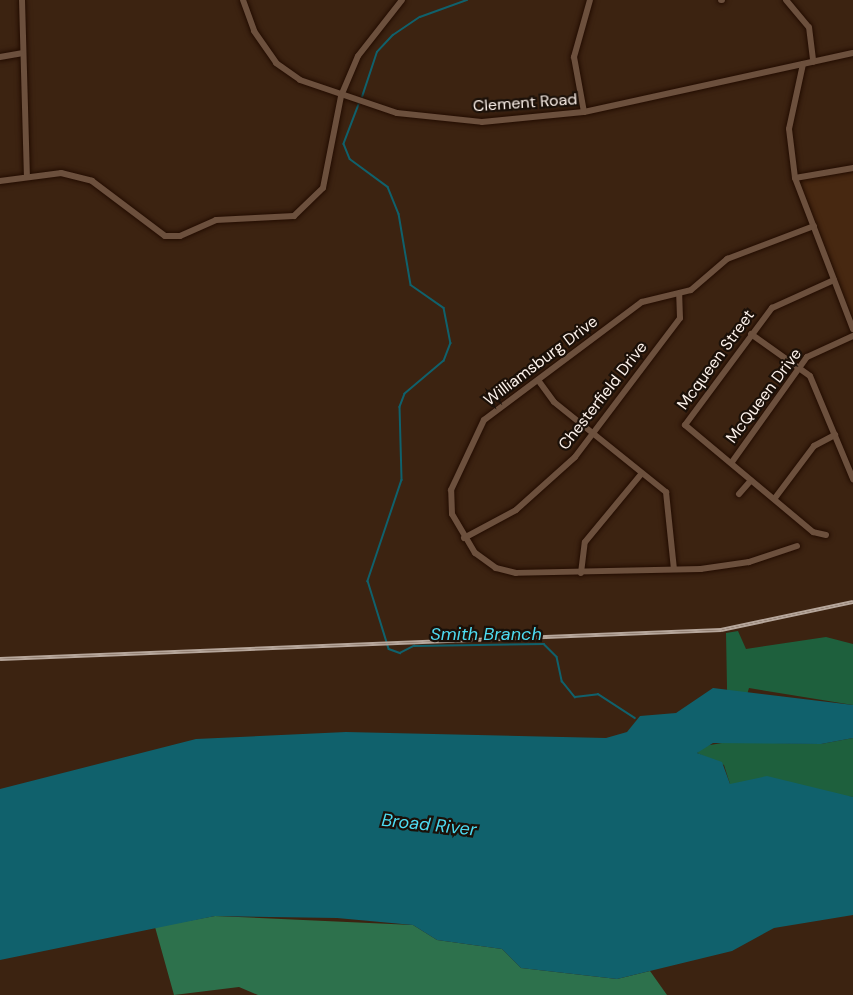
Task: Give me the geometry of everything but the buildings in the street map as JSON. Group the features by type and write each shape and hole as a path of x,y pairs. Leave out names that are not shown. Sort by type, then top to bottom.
{"street":[{"path":"22,0 27,174"},
{"name":"Clement Road","path":"243,0 254,31 276,63 300,80 341,96 397,113 482,122 584,112 853,53"},
{"path":"584,112 574,57 590,0"},
{"path":"786,0 808,27 813,62"},
{"path":"0,181 27,174 61,173 92,181 165,236 180,236 216,220 294,216 324,188 341,96 358,56 402,2"},
{"path":"0,57 22,53"},
{"path":"803,64 789,129 795,178 853,328"},
{"path":"795,178 853,168"},
{"name":"Williamsburg Drive","path":"797,546 749,562 674,569 581,573 495,568 464,538 452,514 451,490 466,449 484,420 642,302 659,294 679,294 728,259 814,226"},
{"name":"Mcqueen Street","path":"826,535 813,532 685,425 751,334 780,302 834,280"},
{"name":"Chesterfield Drive","path":"464,538 516,510 593,433 680,318 679,294"},
{"path":"751,334 816,385 853,479"},
{"name":"McQueen Drive","path":"732,462 798,369 816,351 853,336"},
{"path":"538,380 554,402 666,492 670,503 674,569"},
{"path":"775,498 814,446 835,435"},
{"path":"581,573 585,542 642,473"},
{"path":"739,494 751,480"}],"shaded area":[{"path":"853,168 853,329 795,178"}],"green space":[{"path":"738,631 746,649 826,637 853,644 853,705 749,688 733,742 821,744 853,738 853,797 730,784 724,765 697,753 704,746 728,742 726,633"},
{"path":"215,916 413,925 437,940 502,949 521,968 617,979 650,971 667,995 258,995 239,987 174,995 155,927"}],"water":[{"name":"Broad River","path":"713,688 853,705 853,738 821,744 713,743 697,753 722,762 730,784 767,776 853,797 853,915 774,928 732,951 617,979 521,968 502,949 437,940 413,925 337,918 215,916 0,960 0,789 196,739 346,732 606,738 627,732 640,716 676,713"}],"waterway":[{"name":"Smith Branch","path":"362,97 377,52 393,35 420,17 467,0"},
{"name":"Smith Branch","path":"360,102 344,144 350,159 388,187 399,214 411,285 444,308 451,343 444,361 405,394 400,407 402,480 368,581 389,649 400,653 414,646 544,644 557,657 562,681 575,697 598,694 635,718"}],"railway":[{"path":"0,659 721,630 853,602"}]}
